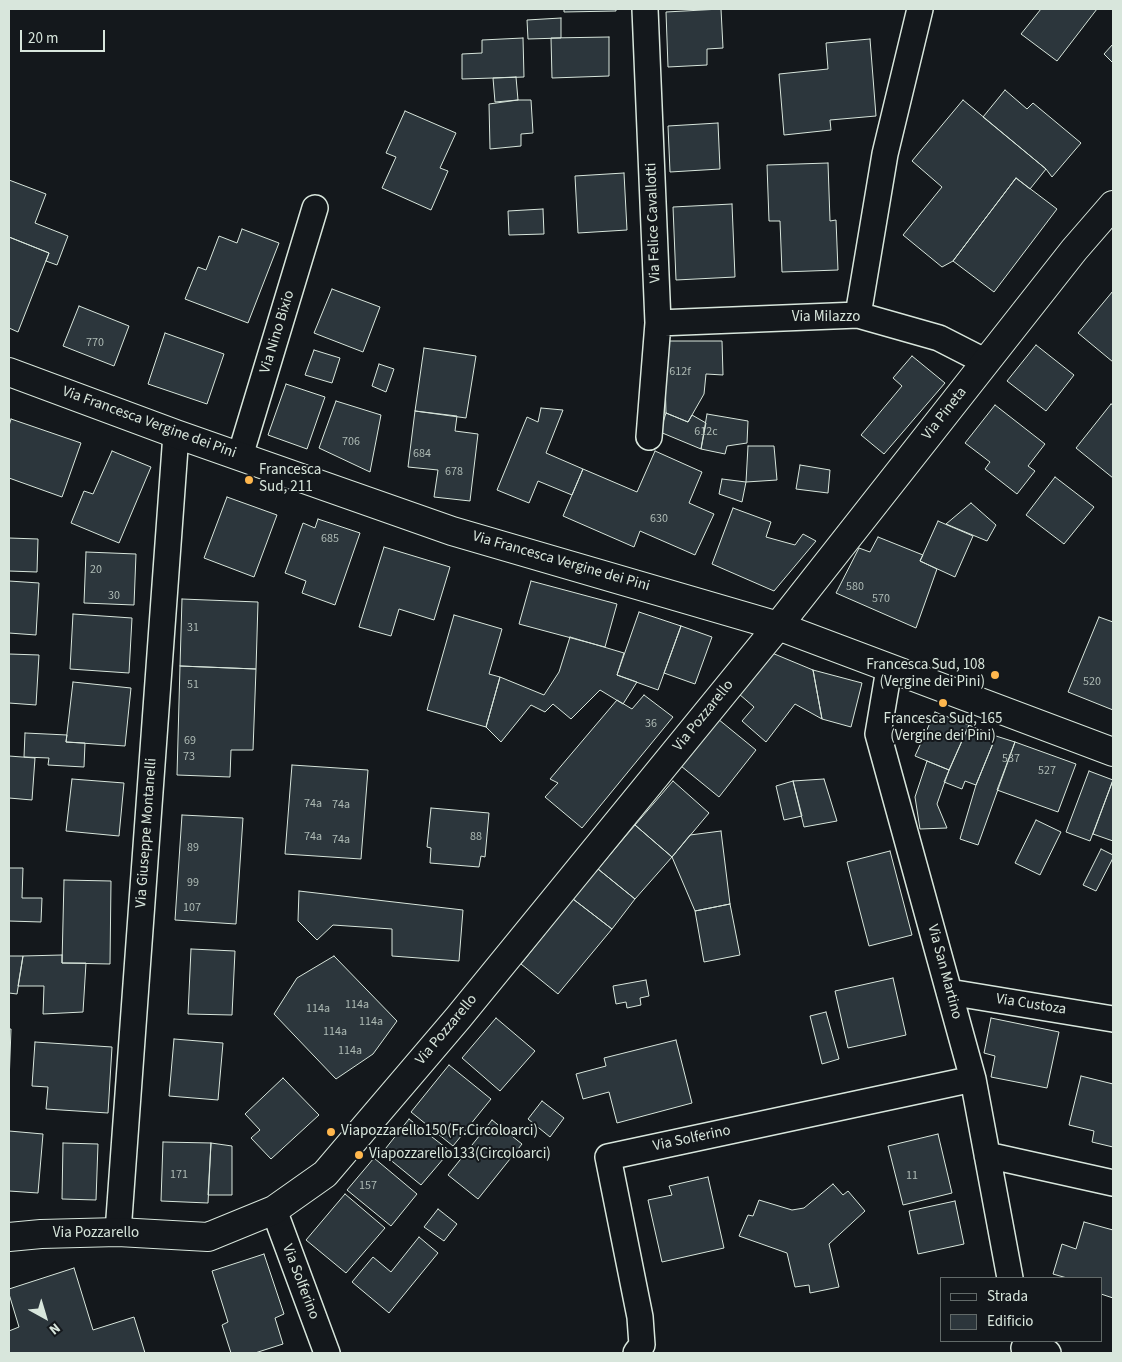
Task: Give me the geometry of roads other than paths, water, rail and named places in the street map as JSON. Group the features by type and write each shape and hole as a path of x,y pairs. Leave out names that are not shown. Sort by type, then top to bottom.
{"street":[{"name":"Via Felice Cavallotti","path":"645,9 658,323 649,436"},
{"path":"858,315 885,154 920,9"},
{"name":"Via Pineta","path":"778,626 1074,250 1113,205"},
{"name":"Via Nino Bixio","path":"240,456 316,208"},
{"name":"Via Milazzo","path":"658,323 858,315 938,338 986,362"},
{"name":"Via Francesca Vergine dei Pini","path":"9,372 176,434 452,531 778,626 1113,752"},
{"name":"Via Giuseppe Montanelli","path":"118,1232 176,434"},
{"name":"Via Pozzarello","path":"9,1237 118,1232 208,1237 274,1210 325,1174 458,1018 778,626"},
{"name":"Via San Martino","path":"889,669 878,734 973,1079 1010,1277"},
{"name":"Via Custoza","path":"949,992 1113,1019"},
{"name":"Via Solferino","path":"636,1353 642,1345 640,1317 608,1157 973,1079"},
{"path":"987,1155 1113,1183"},
{"name":"Via Solferino","path":"274,1210 327,1353"},
{"path":"1023,1347 1048,1353"}],"place":[{"name":"Francesca Sud, 211","path":"249,480"},
{"name":"Francesca Sud, 108 (Vergine dei Pini)","path":"995,675"},
{"name":"Francesca Sud, 165 (Vergine dei Pini)","path":"943,703"},
{"name":"Viapozzarello150(Fr.Circoloarci)","path":"331,1132"},
{"name":"Viapozzarello133(Circoloarci)","path":"359,1155"}]}
